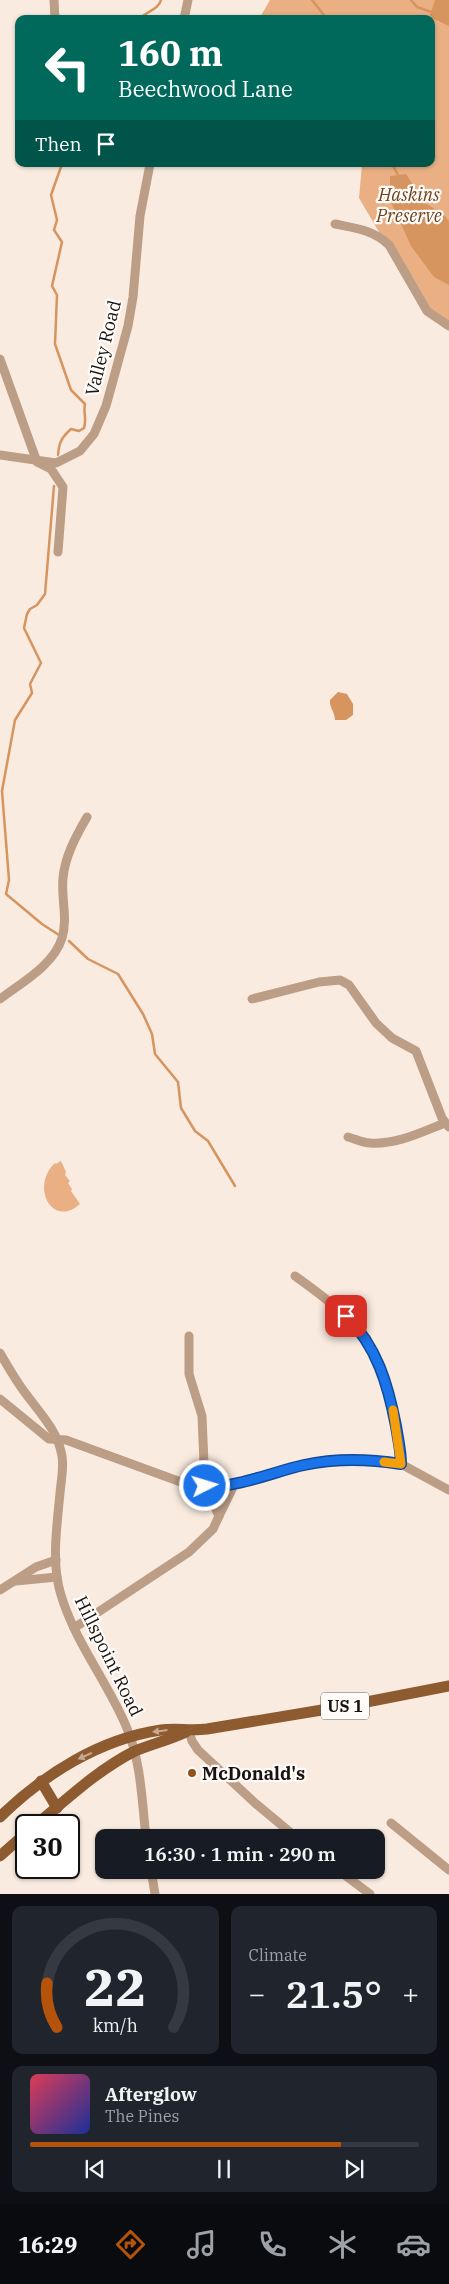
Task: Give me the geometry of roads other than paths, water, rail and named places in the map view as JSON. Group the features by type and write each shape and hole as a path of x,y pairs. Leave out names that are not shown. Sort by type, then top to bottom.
{"main road":[{"name":"US 1","path":"50,1814 99,1774 134,1752 189,1731 346,1706 449,1686"},
{"name":"US 1","path":"0,1817 41,1781 73,1762 130,1738 164,1729 189,1731"},
{"path":"41,1781 57,1808"},
{"path":"0,1856 15,1843"}],"street":[{"path":"54,0 55,15"},
{"path":"185,15 188,0"},
{"name":"Valley Road","path":"0,455 37,462 56,462 68,459 91,440 102,419 130,313 140,216 149,167"},
{"path":"335,224 370,232 382,238 389,245 427,311 449,326"},
{"path":"0,359 37,462 51,469 64,487 58,552"},
{"path":"0,999 41,967 62,939 65,921 63,878 72,843 87,818"},
{"path":"252,999 319,982 340,980 349,985 376,1023 392,1038 416,1051 447,1125 386,1142 370,1143 348,1137"},
{"path":"295,1276 346,1316 358,1328 367,1342 384,1376 388,1390 401,1464"},
{"path":"189,1336 189,1374 202,1416 205,1486 219,1516"},
{"name":"Hillspoint Road","path":"0,1353 21,1387 47,1421 62,1454 63,1465 56,1560 57,1577 62,1600 74,1628 119,1710 130,1738 134,1752 145,1829"},
{"path":"0,1399 49,1440 66,1440 189,1485 205,1486 235,1483 305,1465 327,1462 370,1461 401,1464 449,1490"},
{"path":"74,1628 189,1552 213,1529 235,1483"},
{"path":"0,1590 42,1564 56,1560"},
{"path":"14,1582 57,1577"},
{"path":"189,1731 192,1741 198,1750 286,1829"},
{"path":"391,1823 449,1870"},
{"path":"152,1879 155,1894"},
{"path":"350,1879 370,1894"}],"waterway":[{"path":"145,15 155,8 161,0"},
{"path":"312,0 324,15"},
{"path":"411,0 417,7 434,13"},
{"path":"58,455 60,443 65,435 71,429 79,431 84,428 85,422 85,404 71,390 55,344 57,295 52,286 62,242 54,230 57,220 51,195 61,167"},
{"path":"394,167 398,175"},
{"path":"54,486 45,594 37,605 30,609 24,628 41,663 30,684 32,693 15,720 2,791 9,880 6,894 42,924 59,935"},
{"path":"69,941 88,959 118,974 143,1014 152,1034 155,1054 178,1082 181,1108 195,1131 208,1141 235,1186"}],"place":[{"name":"McDonald's","path":"192,1773"}],"park label":[{"name":"Haskins Preserve","path":"409,204"}]}
